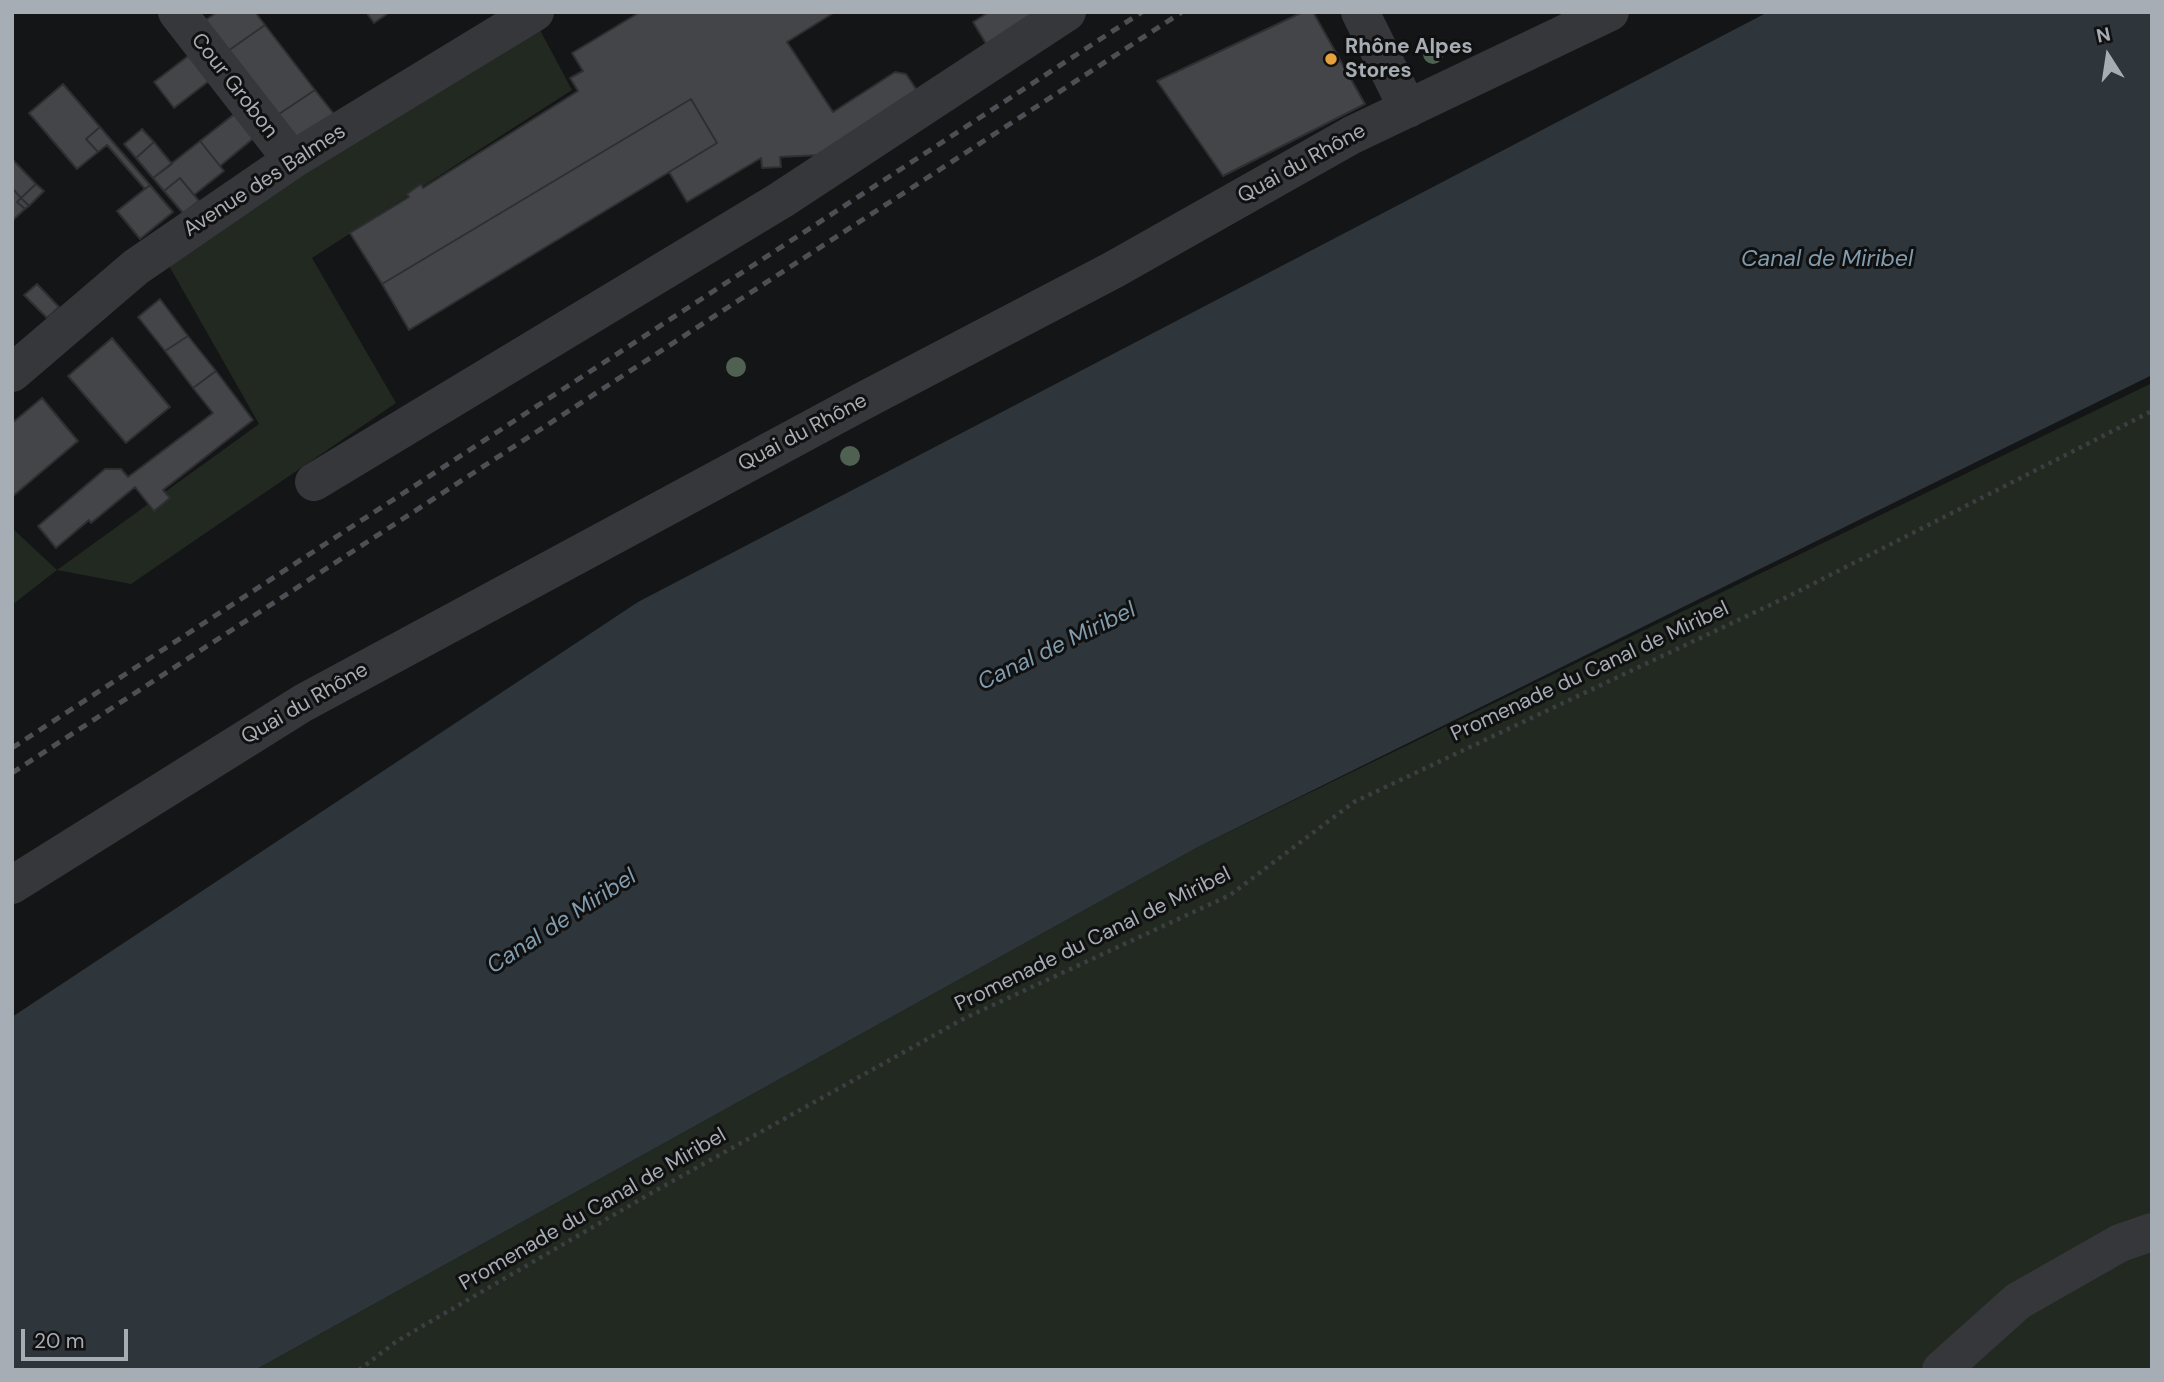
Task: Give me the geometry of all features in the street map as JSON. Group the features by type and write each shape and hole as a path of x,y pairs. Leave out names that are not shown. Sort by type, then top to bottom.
{"street":[{"name":"Cour Grobon","path":"177,12 292,160"},
{"name":"Avenue des Balmes","path":"12,373 136,267 292,160 535,12"},
{"path":"314,482 781,200 1067,12"},
{"path":"1360,12 1408,109"},
{"name":"Quai du Rhône","path":"12,885 303,703 1113,270 1352,135 1610,12"},
{"path":"1941,1370 2018,1301 2120,1243 2152,1232"}],"path":[{"name":"Promenade du Canal de Miribel","path":"359,1370 397,1341 642,1199 965,1018 1230,895 1354,802 1789,596 2152,411"}],"shaded area":[{"path":"539,28 572,90 312,258 396,403 131,584 57,570 259,424 168,264 328,151"},
{"path":"2152,383 2152,1370 255,1370 1198,847"},
{"path":"12,528 57,570 12,605"}],"water":[{"name":"Canal de Miribel","path":"1768,12 2152,12 2152,375 1198,847 255,1370 12,1370 12,1017 638,602"}],"building":[{"path":"217,12 255,12 265,25 225,53 200,24"},
{"path":"366,12 390,12 374,23"},
{"path":"640,12 835,12 787,42 833,112 895,72 906,74 918,92 821,155 780,157 781,167 762,168 761,158 687,202 669,172 717,143 691,99 382,284 350,233 409,197 407,194 421,184 423,188 578,91 570,78 583,71 572,53"},
{"path":"989,12 1042,12 988,47 973,22"},
{"path":"1303,12 1313,12 1365,104 1223,176 1157,81"},
{"path":"265,25 315,90 273,118 225,53"},
{"path":"196,50 209,81 174,108 154,82"},
{"path":"63,84 100,127 86,139 98,152 77,169 29,113"},
{"path":"315,90 334,114 290,141 273,118"},
{"path":"691,99 717,143 409,330 382,284"},
{"path":"242,108 261,132 220,166 200,141"},
{"path":"100,127 150,185 145,189 107,145 98,152 86,139"},
{"path":"142,129 154,142 136,158 124,144"},
{"path":"200,141 224,171 194,195 180,178 164,191 153,178"},
{"path":"154,142 172,164 153,178 136,158"},
{"path":"12,159 36,184 21,198 12,188"},
{"path":"180,178 199,201 183,213 164,191"},
{"path":"36,184 44,191 29,206 21,198"},
{"path":"150,185 173,212 140,239 117,211"},
{"path":"12,188 21,198 17,202 25,209 12,221"},
{"path":"21,198 29,206 25,209 17,202"},
{"path":"37,284 59,307 47,318 24,295"},
{"path":"160,299 188,336 165,351 138,317"},
{"path":"188,336 216,371 193,388 165,351"},
{"path":"112,338 170,407 126,443 68,376"},
{"path":"216,371 253,420 163,490 170,498 154,511 135,487 56,548 38,526 105,469 121,469 128,477 213,413 193,388"},
{"path":"42,398 78,441 13,496 12,423"}],"railway":[{"path":"12,748 1142,12"},
{"path":"12,773 1182,12"}],"place":[{"name":"Rhône Alpes Stores","path":"1331,59"}]}
